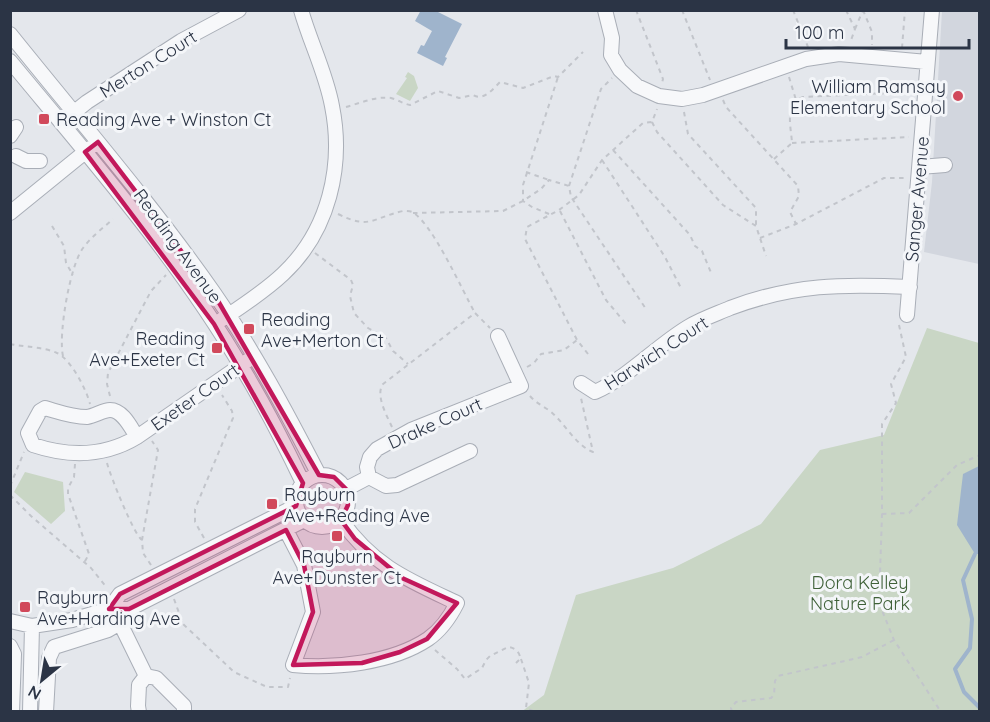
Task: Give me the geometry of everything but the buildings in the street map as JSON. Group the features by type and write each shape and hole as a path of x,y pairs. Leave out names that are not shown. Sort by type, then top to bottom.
{"street":[{"name":"Merton Court","path":"61,123 73,112 182,41 239,10"},
{"path":"214,324 260,294 285,273 305,246 326,208 334,180 336,158 333,110 323,72 301,10"},
{"path":"605,10 612,38 612,55 620,70 637,86 660,96 682,99 716,90 786,65 839,54 927,62"},
{"name":"Sanger Avenue","path":"907,315 910,287 913,167 932,10"},
{"name":"Reading Avenue","path":"10,34 171,234 228,315 285,408 319,475"},
{"name":"Reading Avenue","path":"10,61 176,268 241,365 278,431 303,483"},
{"path":"10,213 98,142"},
{"path":"16,156 26,161 40,161"},
{"path":"913,167 945,165"},
{"name":"Harwich Court","path":"581,383 595,392 614,383 688,327 710,316 759,299 814,286 910,287"},
{"path":"498,336 521,386"},
{"name":"Exeter Court","path":"141,434 118,413 110,410 92,416 72,416 45,408 40,411 28,434 33,445 60,452 93,454 113,449 141,434 254,356"},
{"name":"Drake Court","path":"369,477 367,467 370,457 377,449 411,430 521,386"},
{"path":"346,489 369,477 386,486 397,485 470,451"},
{"path":"319,475 334,477 346,489 348,505 341,520 327,528 319,528 304,520 296,506 298,489 309,478 319,475"},
{"path":"111,606 120,594 296,506"},
{"path":"10,621 32,626 81,617 111,606 129,609 304,520"},
{"path":"286,530 304,565 313,612 293,665 310,667 362,663 400,652 427,639 449,618 457,603 402,578 355,539 341,520"},
{"path":"111,606 146,676"},
{"path":"81,617 86,637"},
{"path":"46,711 49,658 54,647 108,630 120,623"},
{"path":"30,711 32,626"},
{"path":"10,646 14,654 12,711"},
{"path":"139,711 139,685 146,676"},
{"path":"146,676 156,678 184,705 184,711"},
{"path":"13,682 47,684"}],"path":[{"path":"636,10 663,79 652,122 657,132 723,205 756,226"},
{"path":"682,10 716,90 726,107 798,186 799,195 790,212 796,224"},
{"path":"793,10 807,40 811,58"},
{"path":"846,10 855,29"},
{"path":"849,55 851,37 863,10"},
{"path":"863,10 872,32 872,57"},
{"path":"901,59 905,10"},
{"path":"550,215 524,201 522,194 525,172 558,77 583,52"},
{"path":"786,65 796,100"},
{"path":"620,70 602,89 568,186 573,199 646,309"},
{"path":"333,110 385,98 396,99 408,105 438,92 459,98 473,94 478,98 483,97 500,82 523,88 554,76 558,77"},
{"path":"792,143 791,105 803,97 914,92"},
{"path":"682,99 687,132 756,208 756,226 765,256"},
{"path":"588,354 577,340 525,239 527,227 560,210 579,195 602,160 643,123 652,122"},
{"path":"774,159 792,143 909,137"},
{"path":"614,150 690,235 695,246 702,251 712,275"},
{"path":"602,160 665,256 681,288"},
{"path":"760,238 796,224 884,178 905,180 913,167"},
{"path":"525,172 568,186"},
{"path":"326,208 358,222 371,222 405,211 413,213 503,211 524,201 549,180"},
{"path":"560,210 606,300 626,324"},
{"path":"413,213 434,238 475,313 498,336"},
{"path":"63,356 62,328 76,258 82,248 113,219"},
{"path":"51,226 64,246 66,263 73,275"},
{"path":"305,246 351,280 350,296 354,313 368,328 386,338 393,351 408,364"},
{"path":"110,410 108,373 151,291 176,268"},
{"path":"398,438 383,405 380,388 475,313"},
{"path":"907,315 898,320 906,357 891,384 896,403 882,424 879,603 894,640 941,711"},
{"path":"516,373 534,363 541,354 564,350 577,340"},
{"path":"10,344 55,352 63,356 81,381 90,401 92,416"},
{"path":"209,549 195,522 194,515 233,418 232,411 213,384"},
{"path":"521,386 535,402 548,409 562,422 585,449 593,452 581,404"},
{"path":"141,434 158,450 142,540 144,553 157,575"},
{"path":"10,486 24,450"},
{"path":"105,451 110,474 134,530 142,540"},
{"path":"76,453 74,477 68,488 68,494 89,554 84,563"},
{"path":"882,514 909,513 957,465 980,455"},
{"path":"10,495 99,576 111,606"},
{"path":"169,589 183,624 239,676 267,687 288,687 293,665"},
{"path":"427,639 437,654 457,669 465,679 482,668 490,656 510,647 515,649 529,683 526,708 535,711"},
{"path":"732,711 731,708 736,702 771,698 774,695 775,681 778,676 862,657 894,640"},
{"path":"516,663 520,657"}],"highlighted area":[{"path":"98,142 214,294 319,475 334,477 346,489 348,505 341,520 355,539 402,578 457,603 427,639 400,652 362,663 293,665 313,612 304,565 286,530 129,609 109,609 120,594 296,506 303,483 214,324 85,152"}],"shaded area":[{"name":"William Ramsay Elementary School","path":"942,11 979,11 979,264 924,252 932,182"}],"green space":[{"path":"408,72 414,76 418,88 410,101 396,94 407,78 405,77"},
{"name":"Dora Kelley Nature Park","path":"927,328 979,343 979,711 521,712 544,695 576,595 673,568 761,524 820,450 884,435"},
{"path":"25,472 63,482 65,511 51,524 14,492"}],"water":[{"path":"421,10 436,11 462,24 445,57 447,58 443,66 417,53 421,45 424,46 432,31 415,21"},
{"path":"979,466 979,554 975,554 957,525 963,474"}],"waterway":[{"path":"975,554 963,580 972,619 970,648 955,669 964,692 980,708"}],"place":[{"name":"William Ramsay Elementary School","path":"958,96"},
{"name":"Reading Ave + Winston Ct","path":"44,119"},
{"name":"Reading Ave+Merton Ct","path":"249,329"},
{"name":"Reading Ave+Exeter Ct","path":"217,348"},
{"name":"Rayburn Ave+Reading Ave","path":"272,504"},
{"name":"Rayburn Ave+Dunster Ct","path":"337,536"},
{"name":"Rayburn Ave+Harding Ave","path":"25,607"}]}
